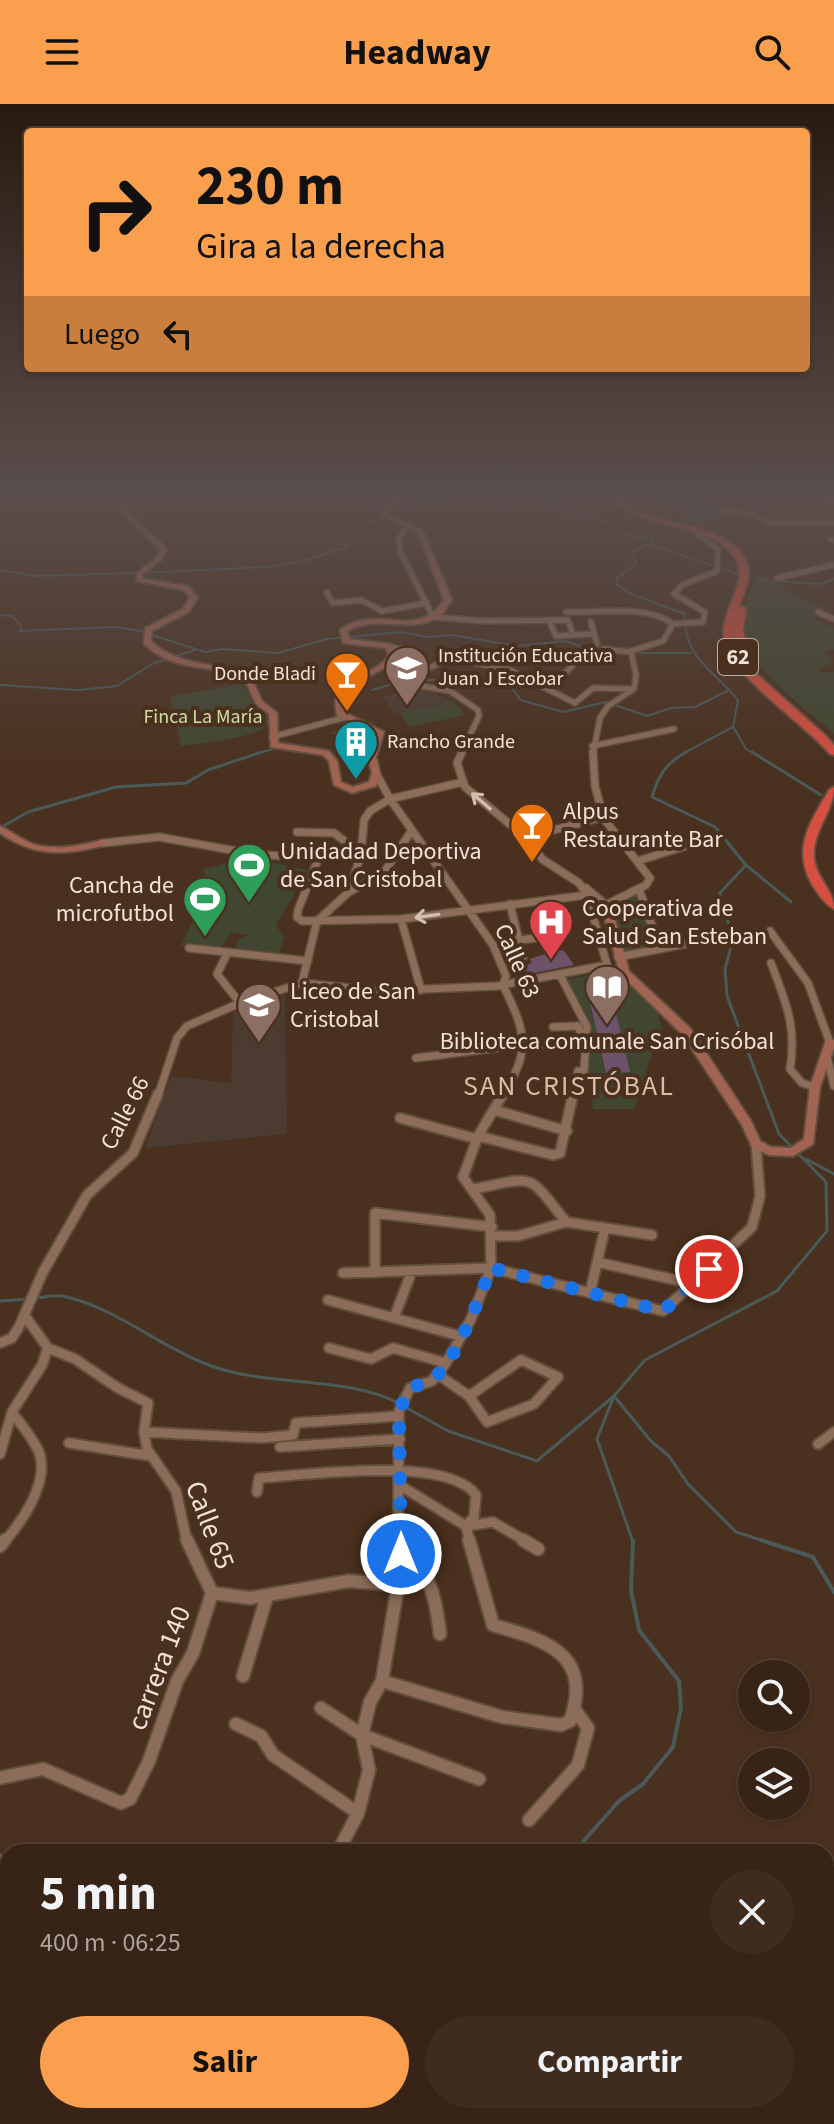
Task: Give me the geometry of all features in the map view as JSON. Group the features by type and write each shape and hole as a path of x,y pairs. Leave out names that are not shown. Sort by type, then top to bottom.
{"highway":[{"name":"62","path":"740,586 727,632 737,656 834,752"},
{"name":"62","path":"746,586 738,622 740,641 748,657 834,740"},
{"path":"834,790 810,833 806,848 807,863 816,885 834,905"},
{"path":"834,808 819,836 815,855 823,879 834,892"}],"main road":[{"path":"178,586 193,594 186,610 146,633 147,642 164,658 240,673 252,683 259,702 273,713 274,745 326,753 333,761 337,783 345,789 358,790 373,784 376,773 372,757 380,732 346,717 338,707 344,691 358,677 392,660 391,650 387,646 351,642 343,635 348,626 363,621 412,623 433,617 443,609 448,594 445,586"},
{"path":"0,829 34,849 75,850 103,843"},
{"path":"606,905 618,957 631,982 692,1039 747,1124 756,1144 769,1151 793,1152 809,1141 815,1087 832,1044"}],"street":[{"path":"418,586 433,617 569,621 573,635"},
{"path":"566,612 604,614 628,610 661,615 673,624 694,624 706,619 705,612 675,592 681,586"},
{"path":"327,593 333,603 361,600 382,611 427,603"},
{"path":"818,612 834,619"},
{"path":"549,621 556,636 594,634"},
{"path":"591,622 600,646 631,652 663,641 673,624"},
{"path":"387,646 412,652 412,664 400,676 402,681"},
{"path":"402,681 417,687 450,691 478,710 479,716 457,763 463,782 527,837 542,859 606,905 639,889 650,878 641,860 620,842 603,817 592,746 610,704 634,689 636,675 631,652"},
{"path":"402,681 450,658 498,666 577,702 593,688 634,689"},
{"path":"549,689 578,660"},
{"path":"272,737 346,717"},
{"path":"592,746 615,744 674,729"},
{"name":"Calle 63","path":"376,773 390,799 470,910 502,964 507,979 503,985 520,1016 526,1058 521,1071 478,1138 463,1177 473,1189"},
{"path":"349,892 362,844 364,820 377,805 390,799 463,782"},
{"path":"527,837 603,817"},
{"path":"412,830 383,874 349,892 317,921 302,983 379,991 421,990 503,985 607,965 587,895 579,883"},
{"path":"297,832 333,833 351,846"},
{"path":"103,843 149,836 208,842 257,855 319,857 362,844"},
{"path":"641,860 695,843"},
{"path":"319,857 297,917 302,921 401,919 587,895"},
{"path":"639,889 650,912 660,949"},
{"path":"510,904 523,957"},
{"path":"401,919 421,990"},
{"path":"598,928 612,927"},
{"path":"770,931 789,950 822,1009 832,1044"},
{"path":"520,940 565,934"},
{"path":"618,957 695,942"},
{"path":"189,948 308,961"},
{"path":"227,954 217,974 240,1003"},
{"path":"771,963 790,1012 795,1040 790,1069 802,1083 815,1087"},
{"path":"400,1118 558,1155 567,1131 578,1071 584,1071 587,1027 560,975"},
{"name":"Calle 66","path":"25,1316 43,1272 87,1195 133,1153 167,1074 177,1038 187,1026 240,1003 302,983"},
{"path":"553,1027 576,1022 584,1044"},
{"path":"416,1058 584,1044"},
{"path":"827,1057 834,1086"},
{"path":"494,1110 567,1131"},
{"path":"343,1273 491,1268 663,1311 752,1227 760,1196 756,1144"},
{"path":"342,1844 358,1813 369,1770 362,1735 370,1702 382,1681 398,1585 401,1554 399,1414 410,1388 432,1381 446,1363 491,1268 492,1231 485,1204 473,1189 525,1179 535,1182 566,1222"},
{"path":"375,1273 375,1213 518,1236 566,1222 652,1235"},
{"path":"590,1293 605,1228"},
{"path":"597,1262 693,1284"},
{"path":"394,1318 412,1271"},
{"path":"328,1300 460,1336"},
{"path":"0,1343 12,1338 25,1316 48,1348 42,1365 12,1412 0,1454"},
{"name":"Calle 65","path":"48,1348 91,1366 115,1387 148,1403 144,1432 151,1456 176,1491 189,1550 212,1593"},
{"path":"329,1348 364,1360 387,1355 393,1348 446,1363"},
{"path":"437,1374 469,1396 483,1421 491,1422 534,1404 558,1377 521,1360 469,1396"},
{"path":"0,1546 14,1532 40,1479 42,1465 40,1455 12,1412"},
{"path":"278,1442 293,1435 295,1425 301,1423 399,1414"},
{"path":"144,1432 278,1442 400,1439"},
{"path":"818,1444 834,1432"},
{"path":"69,1443 151,1456"},
{"path":"257,1492 259,1478 401,1469 412,1474 444,1474 472,1487 477,1508 466,1526 484,1603 493,1625 553,1644 572,1667 575,1710 570,1721 561,1725 502,1717 382,1681"},
{"path":"401,1486 466,1526 493,1522 538,1549"},
{"path":"401,1554 421,1565 433,1588 440,1634"},
{"name":"carrera 140","path":"0,1778 43,1769 121,1803 130,1799 149,1761 177,1681 193,1653 212,1593 267,1596 349,1581 398,1585"},
{"path":"243,1676 267,1596"},
{"path":"321,1708 362,1735 479,1779"},
{"path":"529,1820 578,1765 588,1728 575,1710"},
{"path":"236,1724 261,1736 273,1755 358,1813"}],"shaded area":[{"name":"Institución Educativa Juan J Escobar","path":"416,689 430,690 450,701 396,714 383,697"},
{"name":"Liceo de San Cristobal","path":"285,995 287,1134 145,1148 171,1076 231,1083 233,1012"}],"green space":[{"path":"754,586 786,586 781,589 826,608 814,619 834,628 834,649 824,652 833,662 818,669 823,673 834,672 834,734 796,702 761,666 749,646 744,625 746,602"},
{"name":"Finca La María","path":"241,684 270,722 242,736 181,746 170,696"},
{"path":"453,701 465,715 410,727 400,713"},
{"name":"Unidadad Deportiva de San Cristobal","path":"250,857 308,870 276,925 284,937 279,954 234,950 239,939 248,935 231,933 219,950 181,946 194,918 219,886 207,882 203,869"},
{"path":"634,894 639,896 658,945 628,952 622,947 613,908"},
{"path":"622,964 657,1011 667,1044 656,1043 634,1109 593,1109 585,1047 589,1028 566,979 612,971 612,965"}],"building":[{"name":"Cooperativa de Salud San Esteban","path":"557,950 564,951 574,965 528,974 523,966 532,963 530,959"},
{"name":"Biblioteca comunale San Crisóbal","path":"608,979 630,1072 606,1073 585,980"}],"waterway":[{"path":"619,586 629,593 685,614 685,629 694,652 738,700 733,727 682,754"},
{"path":"0,615 13,616 21,626 20,631 115,627 142,631"},
{"path":"149,634 205,652 222,649 278,653 327,639 401,632 428,637 452,635 517,646 565,641 593,650 607,646 642,653 691,653"},
{"path":"0,685 78,690 117,686 152,664 195,650"},
{"path":"409,680 491,680 510,686 521,700 563,712 606,702 647,716 671,708 695,707 729,690"},
{"path":"372,690 396,683"},
{"path":"334,734 347,721"},
{"path":"734,728 746,749 755,754"},
{"path":"256,754 273,749"},
{"path":"256,754 262,752"},
{"path":"686,752 664,771 652,797 715,827 746,865"},
{"path":"752,752 821,795"},
{"path":"2,827 28,812 116,787 186,783 208,770 256,754"},
{"path":"614,1396 645,1360 777,1291 827,1231 826,1182 779,1134 727,996 725,969 733,939 720,893 746,865"},
{"path":"746,865 791,902"},
{"path":"806,1159 834,1174"},
{"path":"36,1298 60,1296 85,1303 189,1356 229,1371 354,1388 398,1403"},
{"path":"0,1301 28,1299"},
{"path":"405,1407 448,1431 537,1461 614,1396"},
{"path":"614,1396 651,1441 669,1456 688,1484 736,1532 767,1542"},
{"path":"614,1396 597,1439 633,1542"},
{"path":"761,1540 813,1557 834,1592"},
{"path":"581,1844 619,1801 643,1784 673,1747 681,1708 679,1681 639,1630 631,1590 633,1542"}],"place":[{"name":"Institución Educativa Juan J Escobar","path":"407,707"},
{"name":"Donde Bladi","path":"347,713"},
{"name":"Rancho Grande","path":"356,781"},
{"name":"Alpus Restaurante Bar","path":"532,864"},
{"name":"Unidadad Deportiva de San Cristobal","path":"249,904"},
{"name":"Cancha de microfutbol","path":"205,938"},
{"name":"Cooperativa de Salud San Esteban","path":"551,961"},
{"name":"Biblioteca comunale San Crisóbal","path":"607,1026"},
{"name":"Liceo de San Cristobal","path":"259,1044"}],"district":[{"name":"SAN CRISTÓBAL","path":"569,1086"}],"route":[{"path":"401,1554 399,1411 410,1388 432,1381 446,1363 471,1319 491,1268 663,1311 709,1269"}]}
